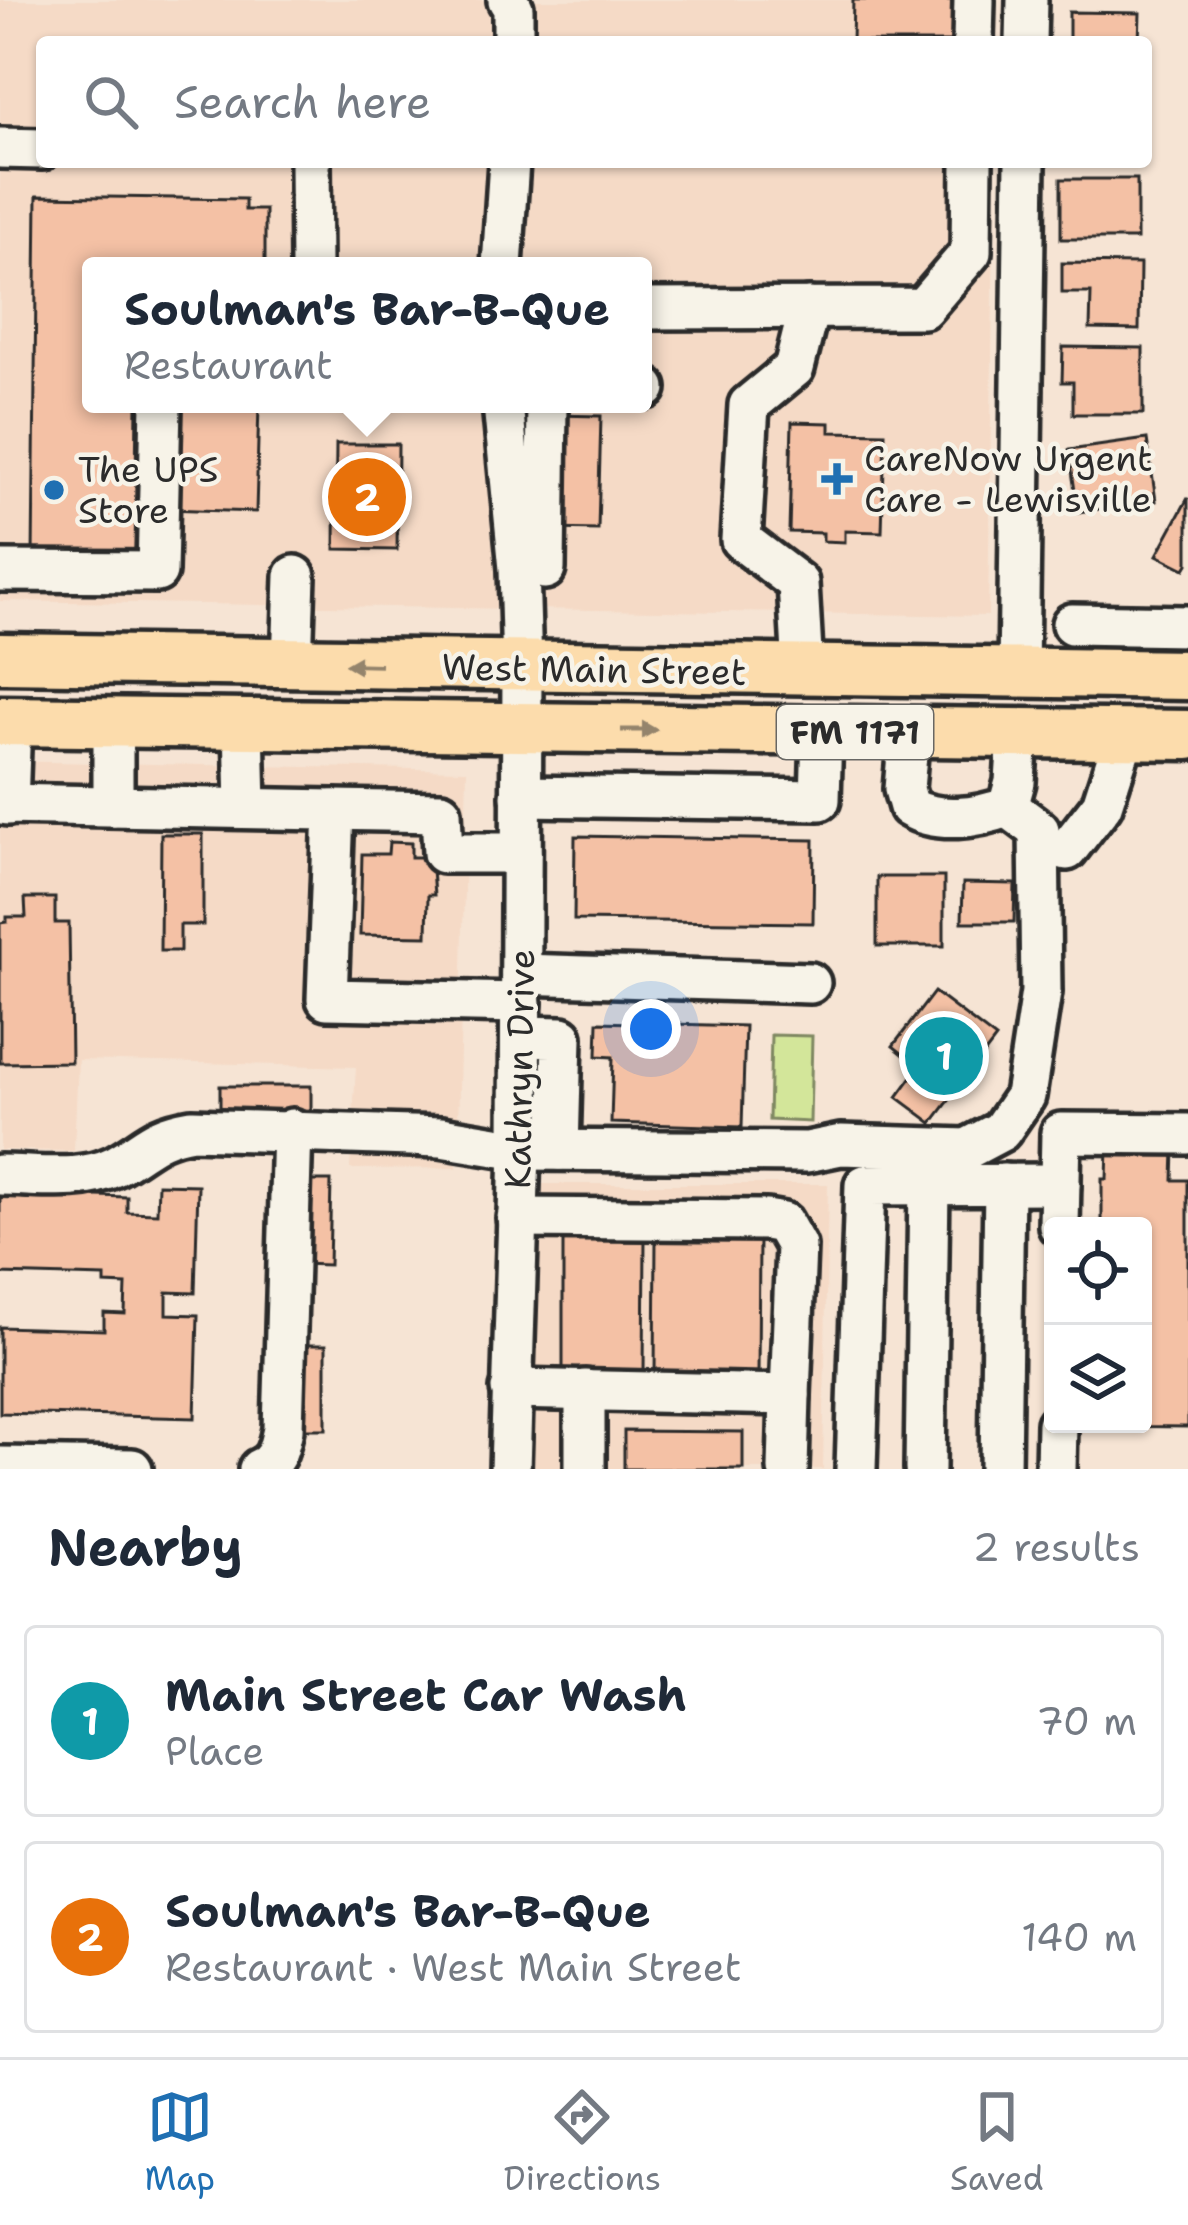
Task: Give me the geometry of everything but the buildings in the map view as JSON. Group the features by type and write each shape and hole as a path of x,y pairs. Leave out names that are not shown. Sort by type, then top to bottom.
{"main road":[{"name":"West Main Street","path":"0,658 1188,675"},
{"path":"1125,734 1127,674"},
{"name":"West Main Street","path":"6,721 1188,735"}],"street":[{"path":"508,0 513,8 513,36"},
{"path":"973,36 974,0"},
{"path":"1026,36 1027,0"},
{"path":"0,148 36,148"},
{"path":"310,168 311,257"},
{"path":"503,257 509,168"},
{"path":"652,309 922,308 971,252 972,168"},
{"path":"1018,674 1024,168"},
{"path":"803,671 798,583 741,540 749,405 794,368 809,308"},
{"path":"0,571 157,572 161,413"},
{"name":"Kathryn Drive","path":"504,413 519,569 522,668 520,1005 540,1150 517,1218 510,1469"},
{"path":"545,569 547,413"},
{"path":"292,664 295,576"},
{"path":"1072,624 1188,626"},
{"path":"6,721 4,805 441,812 443,853 521,853"},
{"path":"113,723 113,806"},
{"path":"244,724 246,808"},
{"path":"521,796 820,800 822,732"},
{"path":"910,732 904,789 909,807 922,815 981,817 1008,807"},
{"path":"1008,807 1016,782 1018,733"},
{"path":"1066,850 1102,805 1125,734"},
{"path":"0,1175 84,1176 114,1166 160,1134 192,1129 441,1137 540,1150 807,1152 841,1145 967,1149 1001,1131 1025,1096 1041,992 1039,830 1008,807"},
{"path":"334,810 327,999 520,1005 810,983"},
{"path":"259,1469 278,1450 283,1429 292,1129"},
{"path":"1059,1217 1060,1133 1188,1134"},
{"path":"1000,1469 1004,1184"},
{"path":"856,1469 865,1185 1060,1184"},
{"path":"925,1469 929,1185"},
{"path":"517,1218 783,1223 796,1246 788,1469"},
{"path":"512,1389 790,1395"},
{"path":"585,1390 585,1469"},
{"path":"1056,1469 1057,1433"},
{"path":"0,1467 131,1469"}],"shaded area":[{"path":"0,0 998,0 997,36 36,36 36,168 995,168 988,616 0,601"},
{"path":"0,761 467,770 457,1168 350,1169 356,1067 78,1060 74,1151 0,1150"},
{"path":"527,1184 828,1184 823,1469 522,1469"}],"green space":[{"path":"771,1035 812,1036 810,1122 769,1120"}],"place":[{"name":"CareNow Urgent Care - Lewisville","path":"837,479"},
{"name":"The UPS Store","path":"54,490"},
{"name":"Soulman's Bar-B-Que","path":"367,497"},
{"name":"Main Street Car Wash","path":"944,1056"}]}
